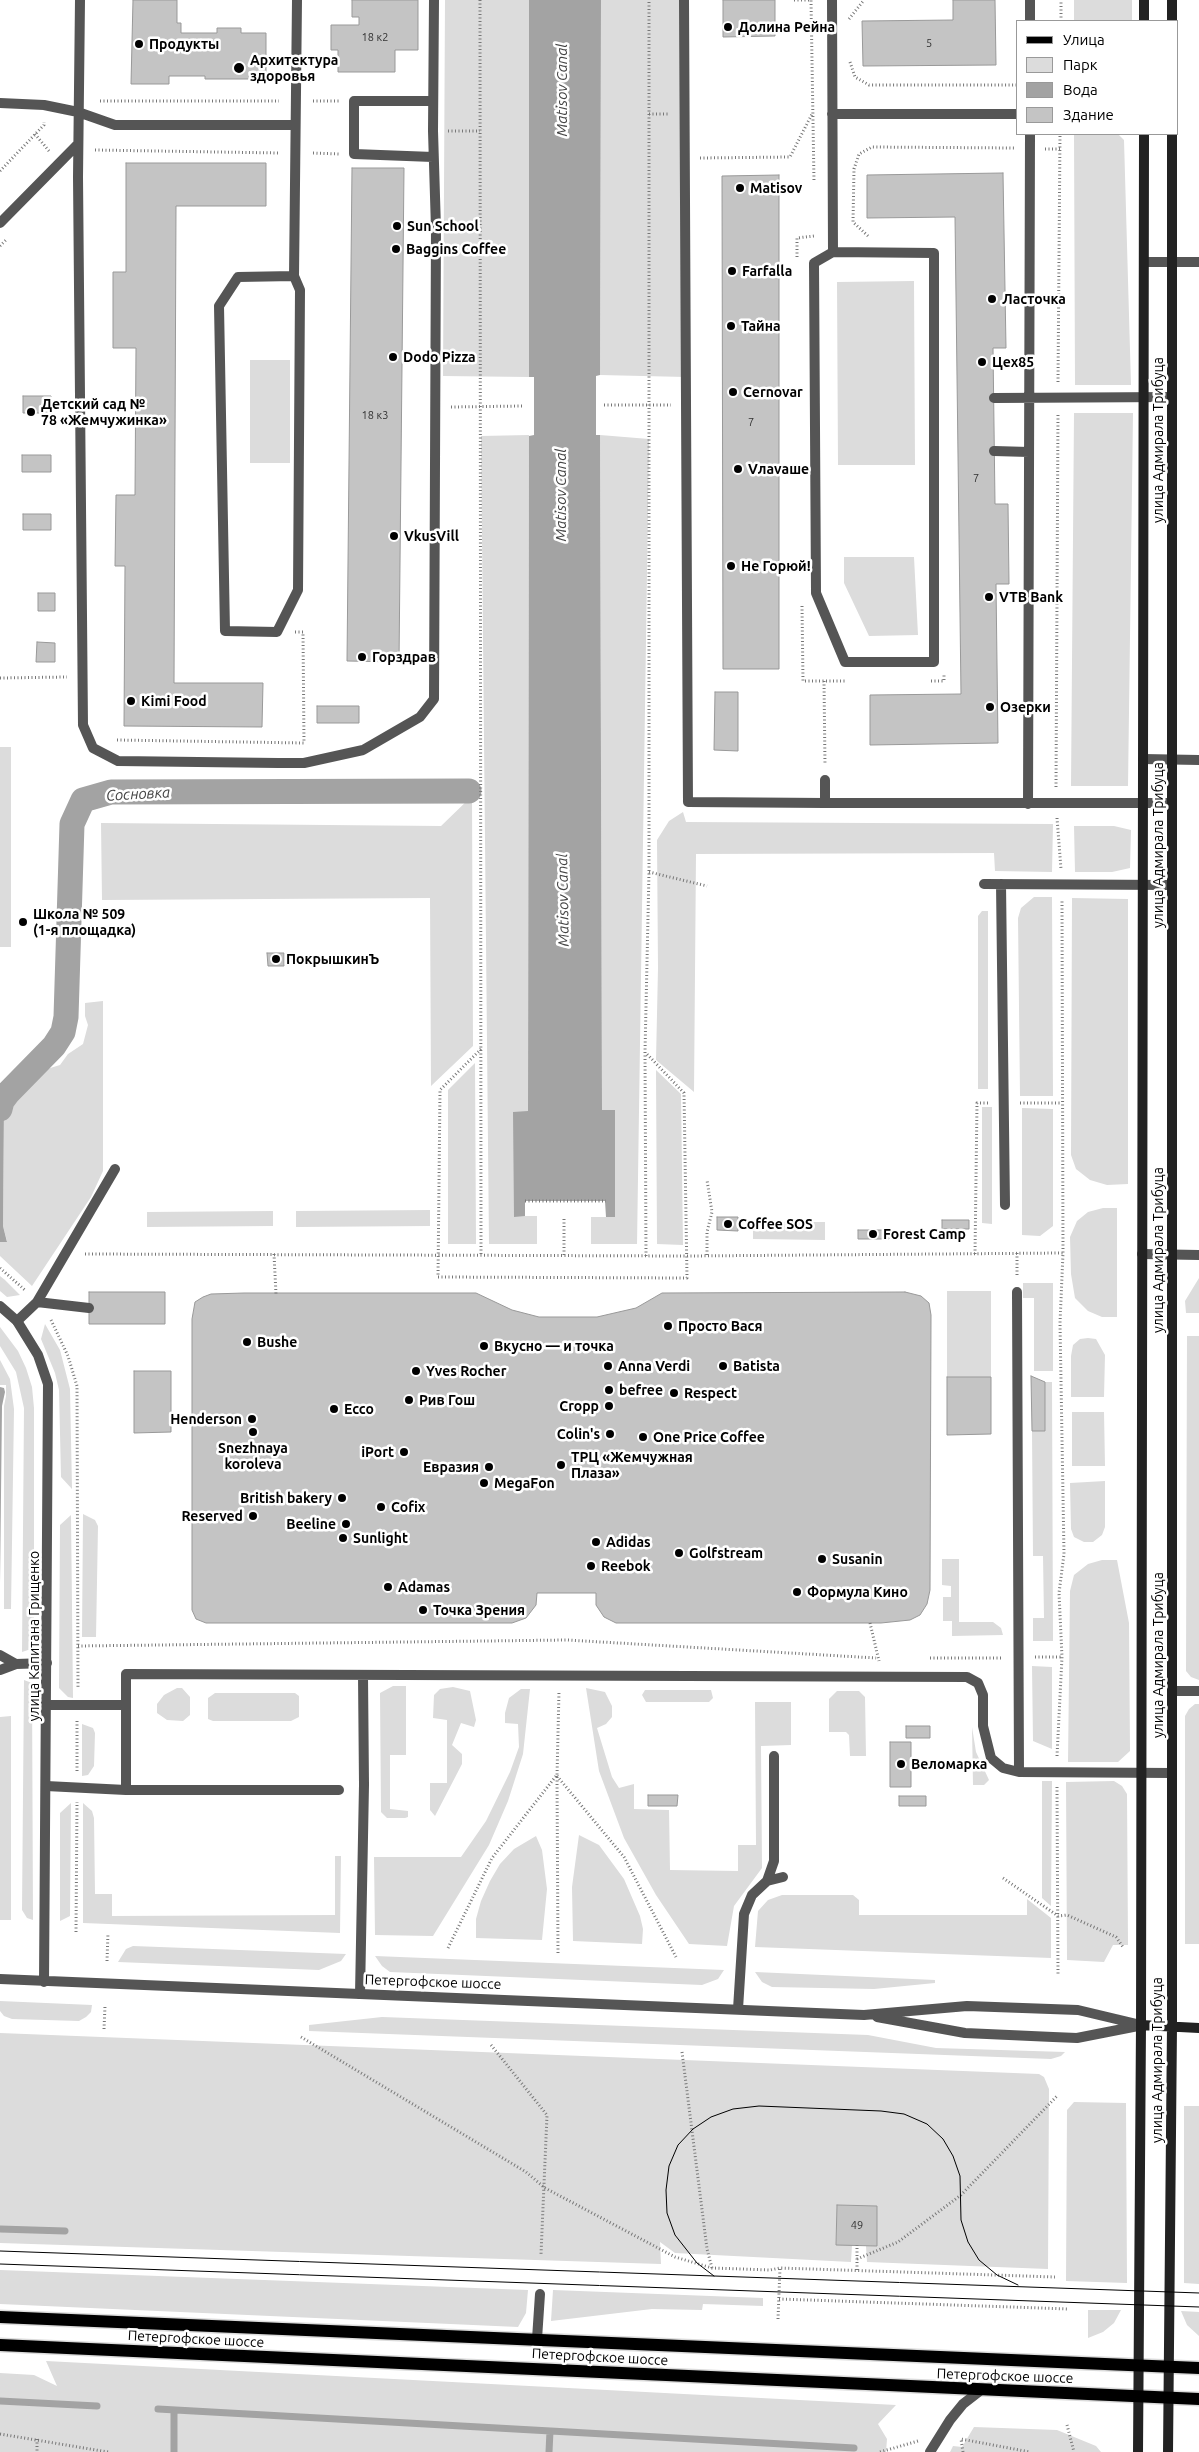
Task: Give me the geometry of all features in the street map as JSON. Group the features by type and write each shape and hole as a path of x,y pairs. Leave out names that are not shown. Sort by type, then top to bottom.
{"main road":[{"name":"Петергофское шоссе","path":"0,2317 1199,2368"},
{"name":"Петергофское шоссе","path":"0,2345 1199,2399"}],"street":[{"path":"80,0 78,144 83,725 93,748 118,761 304,763 362,750 420,717 434,699 436,229 432,131 434,0"},
{"path":"294,276 238,277 219,306 225,631 277,632 298,590 300,290 294,276 297,0"},
{"path":"684,0 688,802 1172,803"},
{"path":"832,0 833,252"},
{"path":"1030,0 1030,20"},
{"path":"1144,0 1144,20"},
{"path":"1172,0 1172,20"},
{"path":"432,101 354,100 354,154 433,157"},
{"path":"0,104 44,105 78,112 115,125 295,125"},
{"path":"832,114 1016,114"},
{"path":"1028,804 1030,135"},
{"name":"улица Адмирала Трибуца","path":"1168,2452 1172,2026 1172,135"},
{"name":"улица Адмирала Трибуца","path":"1138,2452 1141,2025 1144,398 1144,262 1141,136"},
{"path":"0,223 78,144"},
{"path":"833,252 934,254 934,662 845,662 816,593 814,263 833,252"},
{"path":"1144,262 1199,262"},
{"path":"994,398 1172,397"},
{"path":"994,451 1029,452"},
{"path":"1143,759 1199,760"},
{"path":"825,780 825,803"},
{"path":"984,884 1172,885"},
{"path":"1001,884 1005,1205"},
{"path":"17,1321 37,1302 115,1169"},
{"path":"1142,1254 1199,1255"},
{"path":"1017,1292 1019,1772"},
{"path":"37,1302 89,1308"},
{"name":"улица Капитана Грищенко","path":"0,1306 17,1321 38,1355 48,1384 44,1982"},
{"path":"0,1654 16,1664"},
{"path":"0,1670 16,1664 47,1663"},
{"path":"126,1790 126,1674 968,1677 978,1683 983,1695 983,1726 991,1758 1003,1768 1019,1772 1172,1773"},
{"path":"360,1994 364,1785 363,1676"},
{"path":"1172,1691 1199,1691"},
{"path":"47,1705 125,1705"},
{"path":"738,2009 744,1914 752,1895 767,1881 774,1861 774,1756"},
{"path":"46,1786 77,1786 126,1790 339,1790"},
{"path":"767,1881 783,1877"},
{"name":"Петергофское шоссе","path":"0,1980 864,2014 967,2006 1078,2010 1141,2025 1199,2028"},
{"name":"Петергофское шоссе","path":"864,2014 965,2034 1077,2038 1141,2025"},
{"path":"537,2339 540,2294"},
{"path":"930,2452 963,2404 981,2390"}],"path":[{"path":"480,0 481,1255"},
{"path":"646,1256 645,1052 649,872 649,0"},
{"path":"794,0 811,0 814,190"},
{"path":"849,28 848,20 864,0"},
{"path":"1061,0 1061,20"},
{"path":"850,60 855,77 869,85 1016,85"},
{"path":"94,100 287,100"},
{"path":"306,100 354,100"},
{"path":"684,158 790,157 813,112"},
{"path":"0,172 44,125 44,118"},
{"path":"432,131 480,131"},
{"path":"35,134 50,152"},
{"path":"1058,1974 1057,1773 1062,1657 1059,1593 1064,1554 1060,1323 1063,1253 1061,1103 1062,884 1056,804 1060,135"},
{"path":"869,237 853,222 854,169 859,154 872,147 1060,149"},
{"path":"92,159 92,150 286,153"},
{"path":"306,153 354,154"},
{"path":"798,267 797,238 814,238 814,228"},
{"path":"604,405 649,406"},
{"path":"434,407 522,406"},
{"path":"802,602 804,681 851,681"},
{"path":"277,632 303,632 304,763"},
{"path":"925,681 944,681 944,671"},
{"path":"0,678 83,677"},
{"path":"824,681 825,780"},
{"path":"116,740 304,743"},
{"path":"649,872 707,886"},
{"path":"481,1048 440,1090 438,1277 687,1278 684,1093 645,1052"},
{"path":"975,1254 977,1103 991,1104"},
{"path":"1021,1103 1061,1103"},
{"path":"707,1180 712,1212 707,1232 707,1255"},
{"path":"525,1201 606,1201"},
{"path":"564,1218 564,1255"},
{"path":"1017,1253 1017,1292"},
{"path":"64,1254 687,1256 1063,1253"},
{"path":"274,1254 276,1294"},
{"path":"0,1268 37,1302 55,1325 77,1386 78,1705 76,1932"},
{"path":"870,1623 879,1658 879,1676"},
{"path":"78,1646 567,1640 879,1658"},
{"path":"927,1658 1062,1657"},
{"path":"558,1953 557,1776 559,1689"},
{"path":"448,1948 492,1858 557,1776"},
{"path":"557,1776 624,1857 676,1957"},
{"path":"1003,1878 1058,1916 1067,1915 1116,1936 1122,1945"},
{"path":"107,1961 108,1933"},
{"path":"104,2029 105,2006"},
{"path":"301,2037 526,2172 545,2188 675,2257 712,2268 857,2270 1055,2277"},
{"path":"491,2045 546,2115 545,2188 541,2254"},
{"path":"682,2052 707,2249 712,2268"},
{"path":"857,2259 898,2242 961,2195 1058,2095"},
{"path":"857,2246 857,2270"},
{"path":"778,2319 780,2268"},
{"path":"778,2299 1069,2308"},
{"path":"1067,2425 1074,2452"},
{"path":"0,2434 37,2438 108,2452"},
{"path":"37,2438 37,2452"},
{"path":"963,2452 961,2439 1030,2452"},
{"path":"880,2452 921,2440"}],"green space":[{"path":"445,0 529,0 529,377 443,376"},
{"path":"601,0 684,0 686,377 600,375"},
{"path":"1074,0 1132,0 1132,20 1074,20"},
{"path":"1074,135 1119,135 1124,140 1131,385 1075,385"},
{"path":"914,281 915,465 838,465 837,282"},
{"path":"250,360 290,360 290,463 250,463"},
{"path":"1074,413 1133,413 1128,786 1071,786"},
{"path":"529,435 528,1112 514,1112 514,1216 537,1216 537,1244 489,1244 481,436"},
{"path":"600,435 649,439 637,1244 591,1244 591,1217 615,1217 615,1110 602,1110"},
{"path":"844,557 914,557 918,635 869,636 844,583"},
{"path":"0,747 11,747 11,947 0,947"},
{"path":"472,796 473,1046 431,1086 430,898 102,900 101,823 441,826"},
{"path":"683,812 686,822 1053,824 1052,872 995,871 994,853 696,854 694,1092 656,1060 658,968 657,840 669,821"},
{"path":"1074,826 1114,826 1131,830 1130,868 1112,872 1075,872"},
{"path":"1034,897 1052,897 1053,1096 1020,1096 1018,918 1021,908"},
{"path":"1072,898 1128,899 1128,1184 1107,1185 1090,1180 1076,1169 1071,1155"},
{"path":"982,911 988,911 988,1089 978,1089 978,916"},
{"path":"103,1001 103,1171 91,1197 32,1286 0,1256 0,1241 7,1241 3,1226 4,1105 7,1098 34,1073 60,1065 68,1054 83,1044 88,1025 85,1016 85,1003"},
{"path":"475,1063 476,1244 448,1244 448,1090"},
{"path":"656,1070 681,1094 683,1245 657,1244"},
{"path":"982,1107 992,1107 992,1224 982,1223"},
{"path":"1022,1108 1053,1109 1053,1226 1040,1236 1022,1235"},
{"path":"1103,1208 1117,1208 1117,1317 1102,1317 1088,1311 1075,1298 1071,1274 1070,1237 1077,1221 1088,1212"},
{"path":"430,1210 430,1226 296,1227 296,1211"},
{"path":"273,1211 273,1226 147,1227 147,1212"},
{"path":"753,1222 825,1222 825,1240 753,1239"},
{"path":"0,1276 20,1295 7,1297 0,1291"},
{"path":"1199,1278 1199,1313 1186,1313 1185,1301"},
{"path":"1023,1283 1053,1283 1053,1371 1034,1371 1034,1298 1023,1298"},
{"path":"947,1291 991,1291 991,1377 947,1377"},
{"path":"45,1324 60,1350 70,1389 72,1489 61,1477 59,1390 55,1373 41,1339"},
{"path":"0,1327 18,1351 26,1368 32,1387 34,1408 34,1648 22,1652 24,1408 16,1372 0,1346"},
{"path":"1187,1336 1199,1336 1199,1680 1191,1677 1186,1671"},
{"path":"1080,1339 1096,1339 1105,1355 1104,1397 1071,1397 1071,1356 1073,1345"},
{"path":"0,1360 10,1379 14,1409 11,1609 4,1609 4,1406 6,1385 0,1385"},
{"path":"1045,1382 1052,1382 1053,1641 1033,1641 1033,1618 1044,1618 1043,1556 1033,1556 1032,1431 1045,1431"},
{"path":"1072,1412 1104,1412 1105,1466 1072,1466"},
{"path":"1105,1481 1105,1527 1102,1535 1093,1542 1084,1542 1074,1537 1071,1529 1070,1483"},
{"path":"83,1514 95,1520 98,1526 96,1637 82,1637"},
{"path":"71,1515 73,1698 68,1697 59,1688 60,1525"},
{"path":"942,1559 959,1559 959,1622 993,1622 1001,1628 1003,1635 952,1636 952,1621 943,1621 943,1597 951,1597 951,1586 942,1585"},
{"path":"1102,1560 1117,1560 1129,1623 1130,1751 1118,1762 1068,1762 1070,1591 1074,1575 1088,1564"},
{"path":"1032,1666 1052,1667 1052,1749 1033,1741"},
{"path":"24,1680 32,1683 33,1920 27,1918 22,1910"},
{"path":"393,1686 406,1686 406,1755 390,1755 390,1809 408,1811 408,1817 405,1818 387,1818 381,1812 380,1693"},
{"path":"453,1687 470,1691 476,1720 474,1727 461,1723 452,1745 462,1754 462,1764 435,1816 430,1810 430,1783 447,1783 447,1720 433,1718 434,1695 440,1689"},
{"path":"177,1688 182,1688 190,1697 190,1715 183,1721 167,1720 157,1713 157,1704 164,1695"},
{"path":"586,1688 605,1692 612,1706 612,1717 606,1724 597,1728 612,1777 619,1788 634,1784 634,1809 669,1810 670,1870 738,1871 738,1845 756,1845 755,1702 791,1702 791,1745 761,1746 762,1868 734,1906 727,1946 689,1944 656,1895 624,1838 599,1771"},
{"path":"521,1689 530,1689 523,1754 508,1801 489,1845 433,1936 375,1935 374,1857 461,1857 486,1821 510,1772 519,1747 518,1724 505,1723 505,1713 509,1698"},
{"path":"645,1690 711,1690 713,1698 709,1702 646,1702 642,1695"},
{"path":"837,1691 859,1691 865,1697 866,1756 850,1756 849,1735 846,1732 829,1732 829,1699"},
{"path":"215,1693 295,1693 299,1696 299,1717 291,1721 213,1721 208,1719 208,1698"},
{"path":"1195,1704 1199,1704 1199,1944 1185,1944 1185,1716"},
{"path":"11,1716 11,1920 0,1920 0,1717"},
{"path":"82,1724 93,1728 95,1733 94,1766 88,1775 82,1776"},
{"path":"972,1727 976,1752 989,1780 984,1785 973,1785"},
{"path":"1042,1781 1052,1781 1051,1906 1042,1898"},
{"path":"1114,1781 1122,1786 1127,1794 1128,1945 1113,1945 1104,1962 1067,1960 1066,1782"},
{"path":"71,1803 70,1916 60,1921 60,1813"},
{"path":"83,1803 92,1811 94,1818 95,1894 112,1894 112,1916 335,1915 335,1856 341,1856 340,1933 83,1923"},
{"path":"579,1835 599,1845 624,1879 640,1916 643,1929 642,1944 573,1941 572,1887"},
{"path":"536,1836 542,1850 547,1889 542,1940 476,1938 476,1919 481,1901 500,1864 514,1849"},
{"path":"782,1895 853,1895 859,1900 859,1915 1027,1915 1027,1899 1051,1918 1051,1958 755,1947 758,1911 768,1900"},
{"path":"133,1946 346,1954 341,1961 319,1970 118,1962 126,1949"},
{"path":"375,1956 724,1970 718,1979 702,1985 390,1972 382,1966"},
{"path":"755,1972 935,1980 935,1983 874,1989 772,1987 762,1982"},
{"path":"0,2001 92,2005 91,2012 79,2021 12,2019 4,2016 0,2011"},
{"path":"382,2017 868,2035 936,2048 1065,2052 1061,2056 1051,2059 309,2031 309,2025"},
{"path":"0,2033 1039,2074 1044,2077 1049,2089 1048,2269 867,2262 866,2246 877,2246 877,2206 837,2205 836,2245 852,2245 851,2262 675,2253 660,2242 661,2264 0,2243"},
{"path":"1074,2102 1126,2103 1127,2283 1066,2281 1067,2110"},
{"path":"1184,2106 1199,2106 1199,2284 1184,2283"},
{"path":"0,2270 528,2290 526,2313 518,2327 0,2304"},
{"path":"553,2290 763,2298 763,2306 703,2304 702,2310 652,2309 551,2321"},
{"path":"1088,2310 1121,2310 1114,2323 1103,2332 1088,2338"},
{"path":"1181,2311 1199,2312 1199,2336 1187,2325"},
{"path":"46,2361 896,2405 878,2424 887,2439 886,2452 0,2452 0,2373 34,2375 57,2386"},
{"path":"974,2427 1057,2430 1096,2446 1101,2452 950,2452 953,2446 962,2447"}],"water":[{"name":"Matisov Canal","path":"529,0 601,0 600,375 596,376 596,435 600,435 602,1110 615,1110 615,1217 606,1217 605,1201 525,1201 525,1216 514,1217 513,1112 528,1111 529,436 534,435 534,377 529,377"},
{"path":"54,1046 7,1098 4,1105 3,1226 7,1242 0,1242 0,1096 12,1079"},
{"path":"0,1387 4,1388 5,1392 2,1406 0,1583"}],"building":[{"path":"133,0 177,0 177,23 181,23 181,33 217,33 217,28 241,28 241,33 266,33 266,77 253,77 253,79 205,79 205,76 169,76 169,84 131,84"},
{"path":"352,0 418,0 418,50 395,50 395,72 338,72 338,50 331,50 331,25 359,25 359,17 352,17"},
{"path":"723,0 775,0 775,36 723,37"},
{"path":"953,0 995,0 996,65 863,66 862,21 953,20"},
{"path":"126,163 266,163 266,206 176,206 174,683 263,683 262,727 124,726 125,566 115,566 116,495 135,495 136,348 113,348 113,272 126,272"},
{"path":"352,168 404,168 399,662 347,661"},
{"path":"1003,173 1006,348 993,348 995,504 1008,504 1009,584 996,584 998,743 870,745 870,695 961,694 955,217 867,218 867,175"},
{"path":"779,175 779,669 723,669 722,176"},
{"path":"23,396 51,396 51,413 23,413"},
{"path":"22,455 51,455 51,472 22,472"},
{"path":"23,514 51,514 51,530 23,530"},
{"path":"38,593 55,593 55,611 38,611"},
{"path":"37,642 55,643 55,662 36,662"},
{"path":"715,692 738,692 738,751 714,750"},
{"path":"317,706 359,706 359,723 317,723"},
{"name":"ПокрышкинЪ","path":"267,953 284,953 284,966 268,966"},
{"name":"Coffee SOS","path":"717,1217 738,1217 738,1231 717,1230"},
{"path":"942,1220 969,1220 969,1229 942,1229"},
{"name":"Forest Camp","path":"858,1230 889,1230 889,1239 858,1239"},
{"path":"89,1292 165,1292 165,1324 89,1324"},
{"name":"ТРЦ «Жемчужная Плаза»","path":"905,1292 921,1296 929,1303 931,1315 930,1590 927,1604 920,1615 910,1620 881,1623 616,1623 604,1617 596,1605 596,1593 537,1593 536,1605 526,1618 512,1623 206,1623 196,1619 192,1610 192,1319 195,1302 203,1297 211,1294 244,1293 476,1293 512,1310 539,1317 597,1317 636,1308 662,1293"},
{"path":"134,1371 171,1371 171,1432 134,1433"},
{"path":"1031,1376 1045,1382 1045,1431 1032,1431"},
{"path":"947,1377 991,1377 991,1434 947,1435"},
{"path":"906,1726 930,1726 930,1738 906,1738"},
{"name":"Веломарка","path":"890,1742 911,1742 911,1787 890,1787"},
{"path":"648,1795 678,1795 677,1806 648,1806"},
{"path":"899,1796 926,1796 926,1806 899,1806"},
{"path":"837,2205 877,2206 877,2246 836,2245"}],"waterway":[{"name":"Сосновка","path":"0,1109 2,1101 8,1093 54,1046 63,1032 66,1017 72,824 83,800 111,792 469,791"},
{"path":"0,2229 65,2231"},
{"path":"0,2401 97,2406"},
{"path":"158,2409 854,2448"},
{"path":"174,2411 174,2452"},
{"path":"549,2452 550,2431"}],"tram line":[{"path":"714,2276 697,2263 675,2235 667,2213 666,2190 669,2166 678,2145 693,2129 711,2117 733,2109 759,2106 881,2111 904,2114 927,2124 943,2139 953,2156 960,2176 961,2220 968,2242 979,2260 997,2275 1018,2285"},
{"path":"0,2251 1199,2293"},
{"path":"0,2264 1199,2307"}],"place":[{"name":"Долина Рейна","path":"728,27"},
{"name":"Продукты","path":"139,44"},
{"name":"Архитектура здоровья","path":"239,68"},
{"name":"Matisov","path":"740,188"},
{"name":"Sun School","path":"397,226"},
{"name":"Baggins Coffee","path":"396,249"},
{"name":"Farfalla","path":"732,271"},
{"name":"Ласточка","path":"992,299"},
{"name":"Тайна","path":"731,326"},
{"name":"Dodo Pizza","path":"393,357"},
{"name":"Цех85","path":"982,362"},
{"name":"Cernovar","path":"733,392"},
{"name":"Детский сад № 78 «Жемчужинка»","path":"31,412"},
{"name":"Vлаvаше","path":"738,469"},
{"name":"VkusVill","path":"394,536"},
{"name":"Не Горюй!","path":"731,566"},
{"name":"VTB Bank","path":"989,597"},
{"name":"Горздрав","path":"362,657"},
{"name":"Kimi Food","path":"131,701"},
{"name":"Озерки","path":"990,707"},
{"name":"Школа № 509 (1-я площадка)","path":"23,922"},
{"name":"ПокрышкинЪ","path":"276,959"},
{"name":"Coffee SOS","path":"728,1224"},
{"name":"Forest Camp","path":"873,1234"},
{"name":"Просто Вася","path":"668,1326"},
{"name":"Bushe","path":"247,1342"},
{"name":"Вкусно — и точка","path":"484,1346"},
{"name":"Anna Verdi","path":"608,1366"},
{"name":"Batista","path":"723,1366"},
{"name":"Yves Rocher","path":"416,1371"},
{"name":"befree","path":"609,1390"},
{"name":"Respect","path":"674,1393"},
{"name":"Рив Гош","path":"409,1400"},
{"name":"Cropp","path":"609,1406"},
{"name":"Ecco","path":"334,1409"},
{"name":"Henderson","path":"252,1419"},
{"name":"Snezhnaya koroleva","path":"253,1432"},
{"name":"Colin's","path":"610,1434"},
{"name":"One Price Coffee","path":"643,1437"},
{"name":"iPort","path":"404,1452"},
{"name":"ТРЦ «Жемчужная Плаза»","path":"561,1465"},
{"name":"Евразия","path":"489,1467"},
{"name":"MegaFon","path":"484,1483"},
{"name":"British bakery","path":"342,1498"},
{"name":"Cofix","path":"381,1507"},
{"name":"Reserved","path":"253,1516"},
{"name":"Beeline","path":"346,1524"},
{"name":"Sunlight","path":"343,1538"},
{"name":"Adidas","path":"596,1542"},
{"name":"Golfstream","path":"679,1553"},
{"name":"Susanin","path":"822,1559"},
{"name":"Reebok","path":"591,1566"},
{"name":"Adamas","path":"388,1587"},
{"name":"Формула Кино","path":"797,1592"},
{"name":"Точка Зрения","path":"423,1610"},
{"name":"Веломарка","path":"901,1764"}]}
